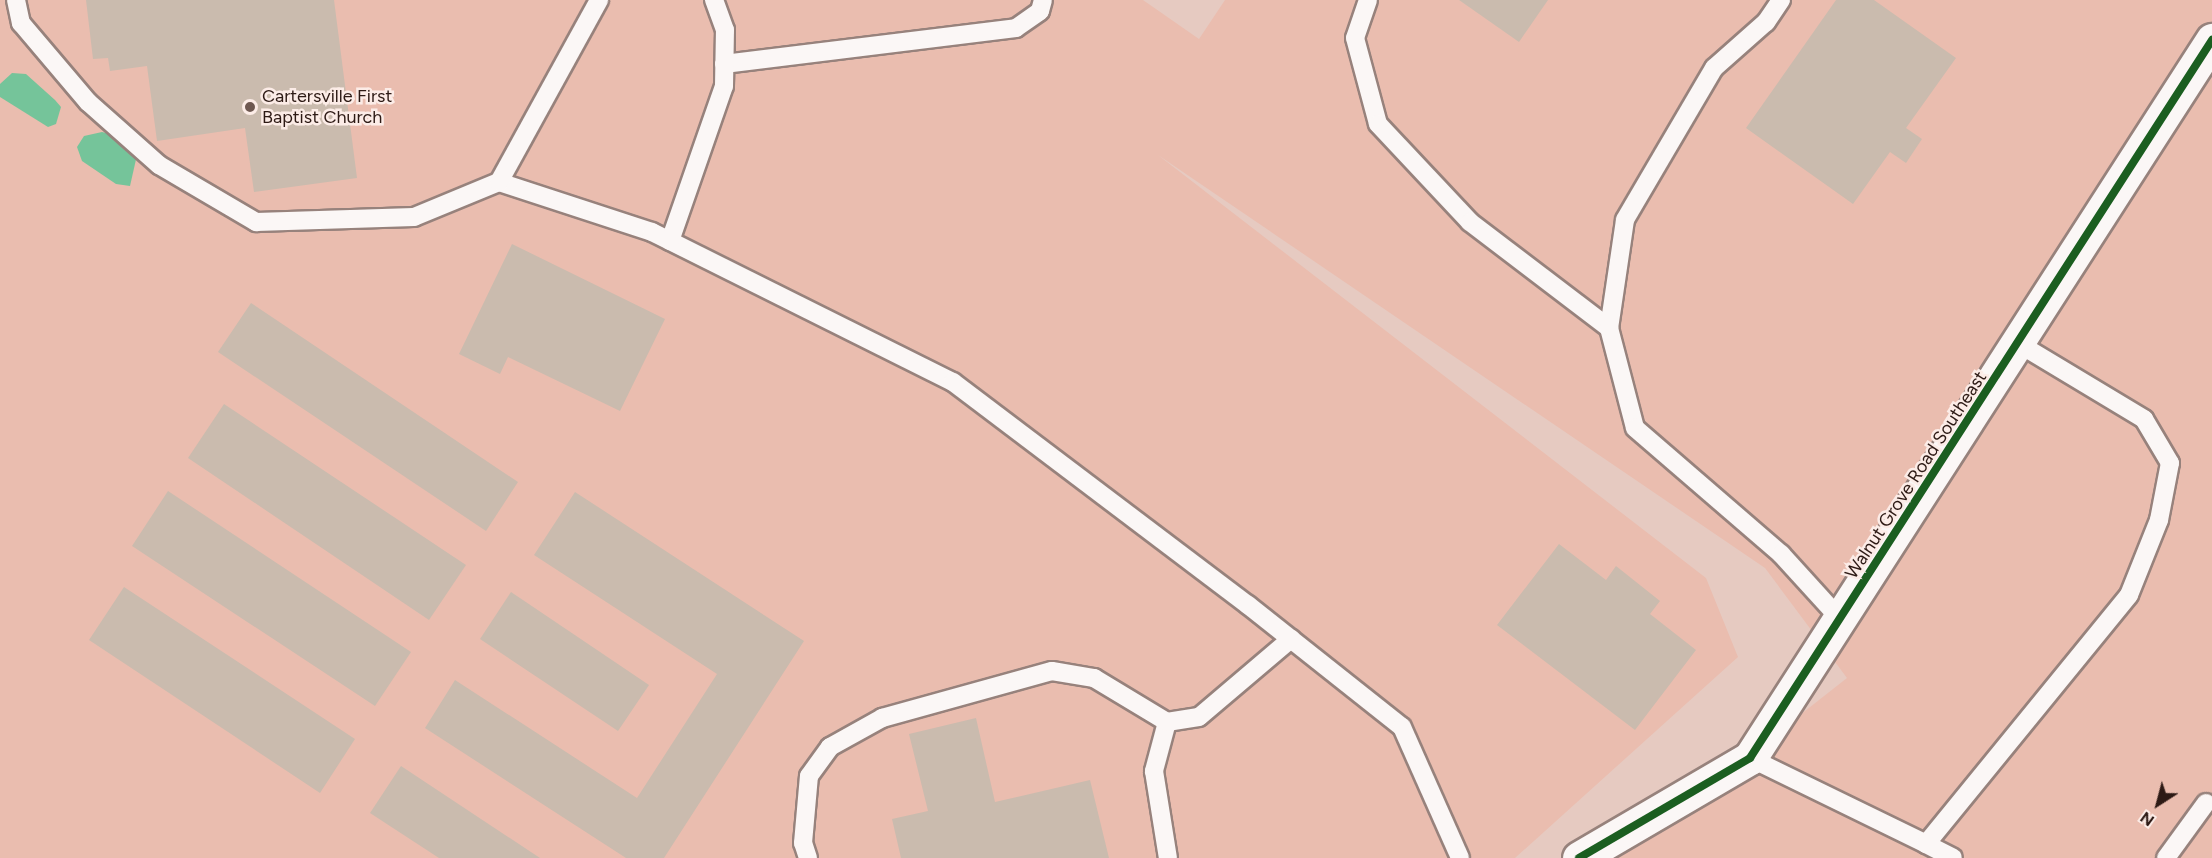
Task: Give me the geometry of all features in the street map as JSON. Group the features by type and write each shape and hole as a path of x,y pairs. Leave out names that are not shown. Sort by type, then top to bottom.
{"street":[{"name":"Walnut Grove Road Southeast","path":"1579,858 1750,758 2019,344 2212,40"}],"lane":[{"path":"16,0 21,23 88,102 159,165 256,222 414,217 499,182 599,0"},
{"path":"670,241 724,86 724,30 714,0"},
{"path":"724,64 1016,28 1040,11 1043,0"},
{"path":"1368,0 1355,38 1378,124 1470,222 1609,328"},
{"path":"1781,0 1766,22 1714,68 1625,220 1609,328 1635,428 1781,554 1841,620"},
{"path":"499,182 652,232 953,382 1291,639 1402,727 1460,858"},
{"path":"1926,844 2128,595 2159,520 2168,474 2170,463 2144,419 2019,344"},
{"path":"808,858 803,843 809,776 830,747 882,718 1052,671 1094,678 1167,722 1199,717 1291,639"},
{"path":"1167,722 1154,771 1168,858"},
{"path":"1750,758 1953,858"},
{"path":"2166,858 2206,803"}],"shaded area":[{"path":"0,0 1143,0 1199,39 1225,0 2212,0 2212,858 1618,858 1847,678 1765,568 1158,155 1706,578 1738,657 1515,858 0,858"}],"green space":[{"path":"12,73 26,74 55,100 61,107 56,124 48,127 0,97 0,84"},
{"path":"102,132 118,136 137,155 130,186 116,184 82,161 77,147 84,136"}],"building":[{"name":"Cartersville First Baptist Church","path":"86,0 334,0 357,178 254,192 245,128 157,141 147,66 110,71 108,58 93,59"},
{"path":"1459,0 1548,0 1519,42"},
{"path":"1836,0 1874,0 1956,58 1906,128 1922,139 1906,163 1890,152 1853,204 1746,128"},
{"path":"512,244 665,319 620,411 508,357 500,374 459,354"},
{"path":"251,303 518,482 486,531 218,352"},
{"path":"224,404 466,565 429,620 188,458"},
{"path":"168,491 411,652 375,706 132,546"},
{"path":"575,492 804,641 664,858 626,858 425,728 455,680 637,798 717,674 534,555"},
{"path":"1559,544 1606,580 1616,566 1660,601 1650,614 1696,650 1635,730 1497,625"},
{"path":"124,587 355,739 320,793 89,640"},
{"path":"511,592 649,685 618,731 480,639"},
{"path":"976,718 995,802 1090,780 1109,858 901,858 892,819 928,811 909,734"},
{"path":"401,766 540,858 439,858 370,813"}],"cycle path":[{"path":"1579,858 1750,758 2212,40"}],"place":[{"name":"Cartersville First Baptist Church","path":"250,107"}]}
